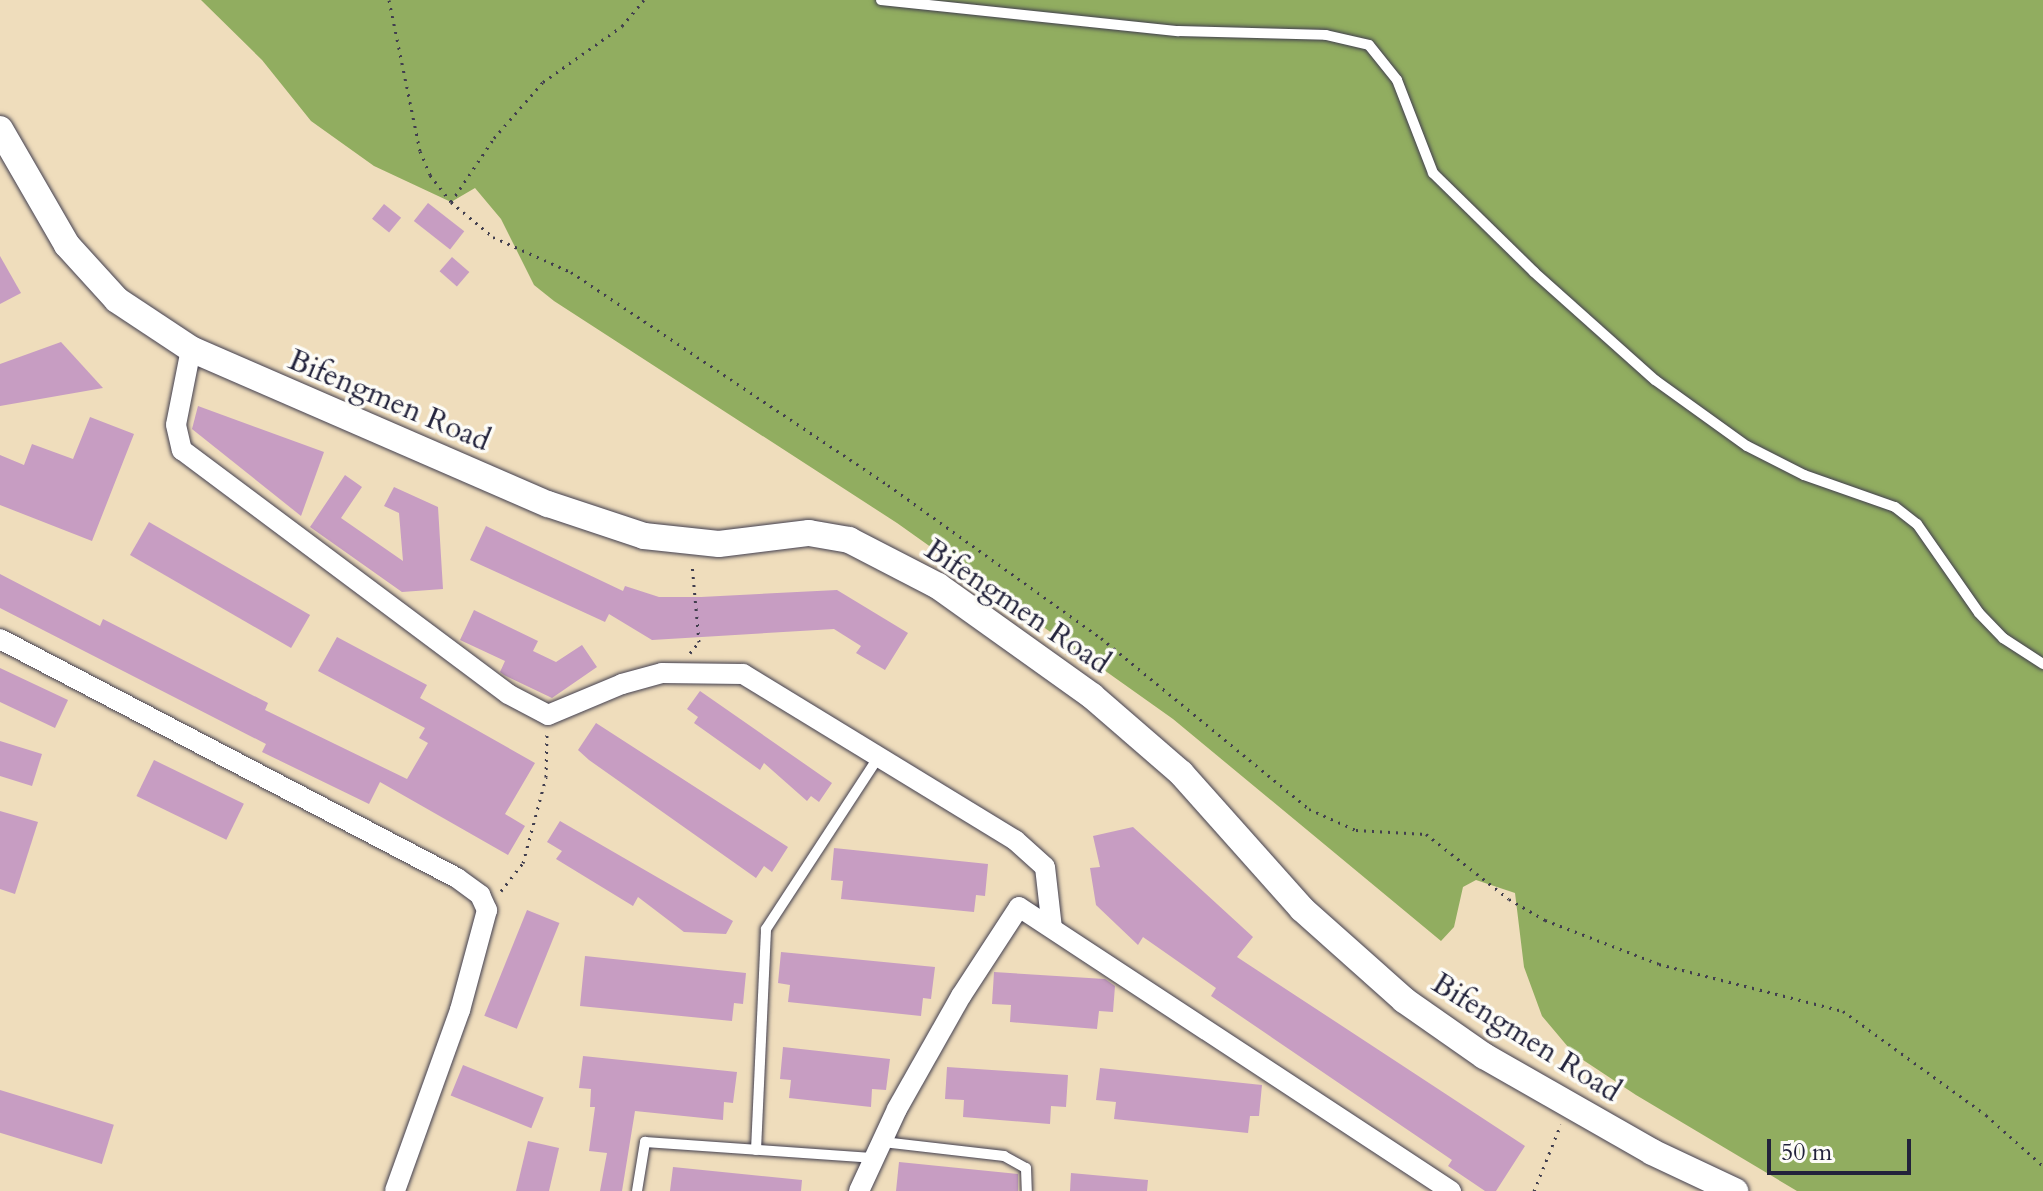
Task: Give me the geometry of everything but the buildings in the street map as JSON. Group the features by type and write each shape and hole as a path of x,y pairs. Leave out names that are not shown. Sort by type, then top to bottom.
{"street":[{"name":"Bifengmen Road","path":"0,129 67,245 117,300 191,349 548,504 644,536 719,544 809,533 849,540 938,586 1092,696 1181,773 1302,909 1404,1000 1484,1056 1569,1105 1735,1191"},
{"path":"191,349 176,425 182,450 508,694 548,715 622,684 662,673 743,674 1015,840 1045,867 1052,928"},
{"path":"0,639 457,878 480,895 487,910 460,1010 395,1191"},
{"path":"859,1191 961,996 1019,907 1451,1191"}],"lane":[{"path":"881,0 1178,31 1326,35 1369,45 1397,80 1433,173 1534,272 1655,380 1747,446 1804,475 1895,507 1917,524 1979,613 2003,638 2043,664"},
{"path":"756,1150 766,929 879,756"},
{"path":"637,1191 645,1142 756,1150 879,1150 1004,1156 1026,1168 1027,1191"}],"path":[{"path":"389,0 420,151 451,202 493,237 571,272 888,485 1101,638 1309,809 1356,830 1426,834 1509,899 1545,920 1659,964 1843,1011 1986,1115 2043,1166"},
{"path":"451,202 494,138 543,82 622,26 644,0"},
{"path":"676,656 689,655 699,642 689,540"},
{"path":"487,910 523,863 546,777 548,715"},
{"path":"1534,1191 1569,1105"}],"green space":[{"path":"201,0 2043,0 2043,1191 1797,1191 1636,1095 1574,1054 1542,1016 1524,967 1515,893 1476,880 1463,887 1454,927 1441,941 1173,719 897,523 554,301 534,285 501,219 475,188 451,202 374,166 311,121 262,60"}]}
